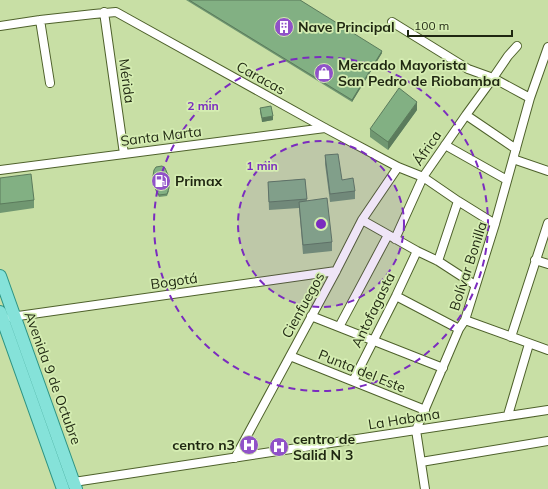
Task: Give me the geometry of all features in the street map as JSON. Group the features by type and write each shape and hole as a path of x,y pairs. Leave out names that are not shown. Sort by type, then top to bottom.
{"main road":[{"name":"Avenida 9 de Octubre","path":"0,276 75,486"},
{"name":"Avenida 9 de Octubre","path":"1,316 63,489"}],"street":[{"name":"Caracas","path":"0,26 104,12 116,12 325,128 398,167 423,177 495,224"},
{"name":"Mérida","path":"104,12 124,154"},
{"path":"40,20 50,83"},
{"path":"392,22 468,69 493,78 530,98"},
{"name":"África","path":"338,327 392,237 423,177 508,56 517,46"},
{"name":"Bolívar Bonilla","path":"416,430 459,329 465,320 495,224 530,98 548,47"},
{"path":"466,115 516,149"},
{"name":"Santa Marta","path":"0,170 325,128"},
{"path":"445,145 507,180"},
{"path":"513,159 548,171"},
{"name":"Cienfuegos","path":"235,458 362,220 398,167"},
{"path":"438,261 458,201"},
{"path":"362,220 416,251 438,261 475,285"},
{"path":"511,337 548,223"},
{"name":"Antofagasta","path":"353,381 396,296 416,251"},
{"path":"536,260 548,264"},
{"name":"Bogotá","path":"1,316 15,316 336,271"},
{"path":"396,296 459,329"},
{"path":"311,316 442,368"},
{"path":"465,320 548,350"},
{"path":"508,415 529,344"},
{"name":"Punta del Este","path":"290,356 425,410"},
{"name":"La Habana","path":"75,486 235,458 548,410"},
{"path":"416,430 425,489"},
{"path":"421,462 548,441"}],"building":[{"name":"Nave Principal","path":"189,0 300,0 382,51 352,100"},
{"path":"399,88 417,102 388,142 370,129"},
{"path":"271,106 273,116 262,118 260,108"},
{"path":"338,154 342,180 353,178 355,191 330,194 325,155"},
{"path":"162,166 165,168 168,175 169,188 167,194 159,195 156,190 153,176 156,167"},
{"path":"31,174 34,200 0,204 0,178"},
{"path":"305,179 307,199 269,202 268,182"},
{"path":"327,198 332,242 303,245 299,202"}],"place":[{"name":"Nave Principal","path":"284,27"},
{"name":"Mercado Mayorista San Pedro de Riobamba","path":"324,73"},
{"name":"Primax","path":"161,181"},
{"name":"centro n3","path":"249,445"},
{"name":"centro de Salid N 3","path":"279,447"}]}
